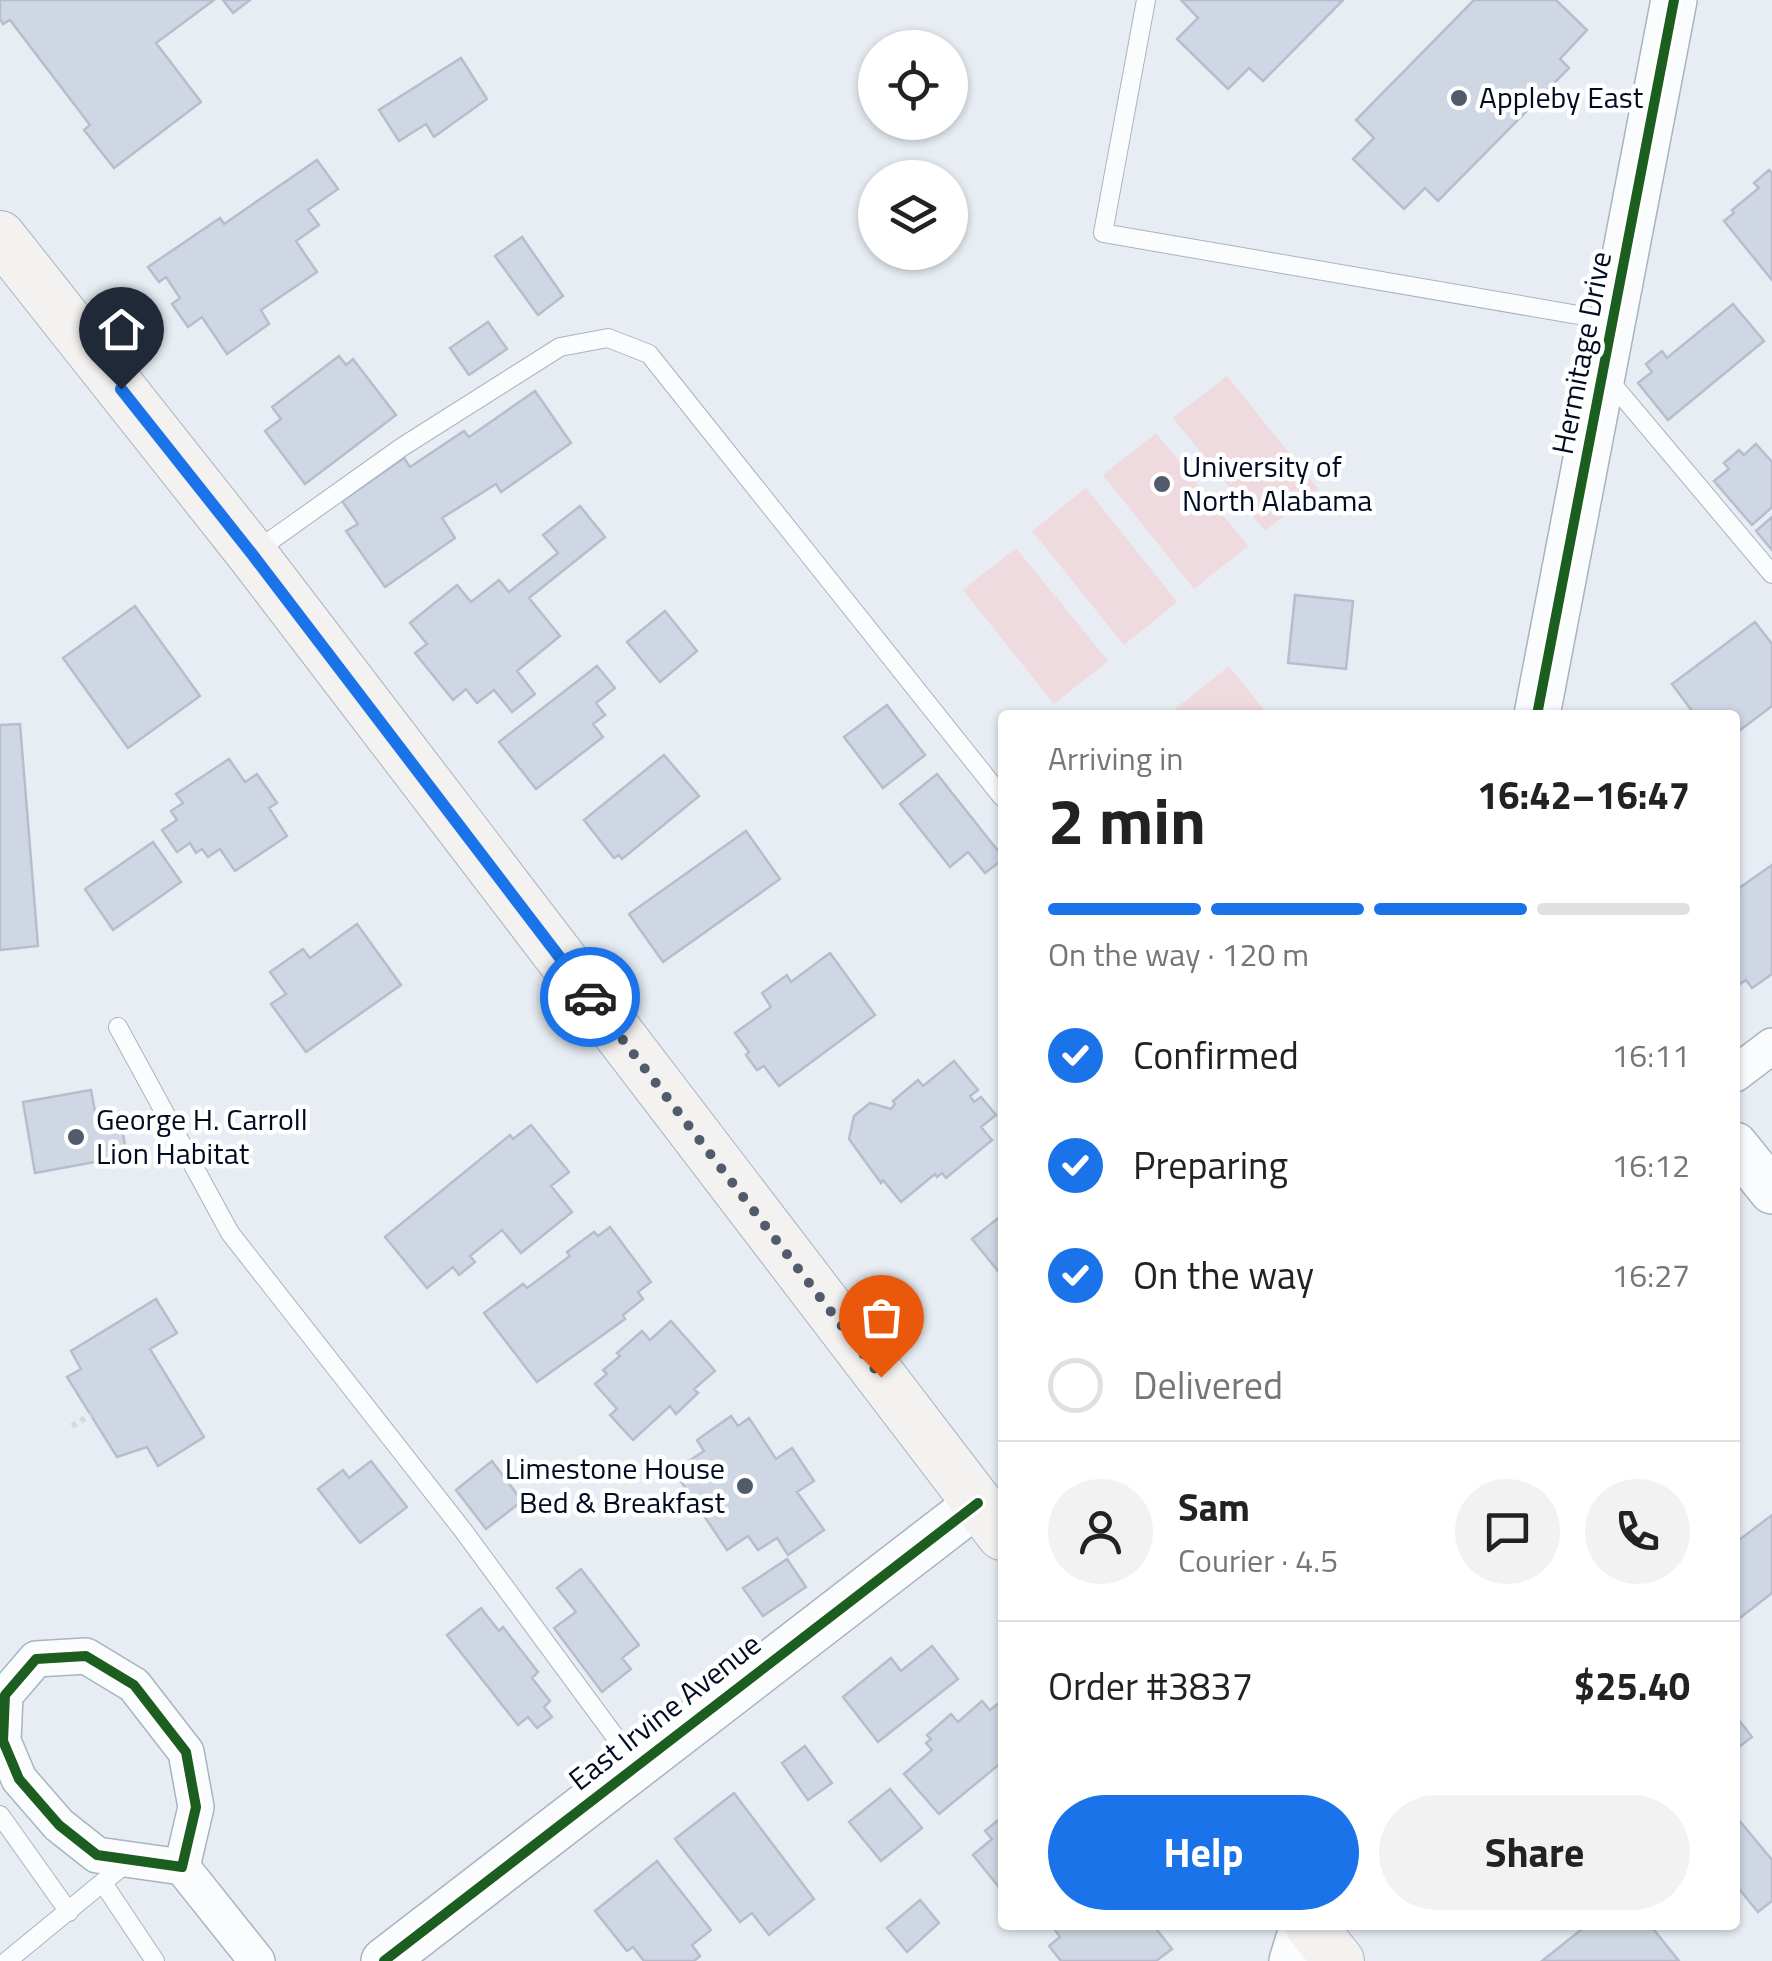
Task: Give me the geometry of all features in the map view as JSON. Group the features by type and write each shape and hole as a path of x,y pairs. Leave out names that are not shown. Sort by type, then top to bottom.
{"main road":[{"path":"0,236 252,554 990,1519"},
{"path":"1311,1930 1339,1961"}],"street":[{"name":"Hermitage Drive","path":"1538,710 1674,0"},
{"path":"1740,1070 1772,1046"},
{"path":"1740,1151 1772,1192"},
{"name":"East Irvine Avenue","path":"384,1961 636,1765 990,1519"},
{"path":"182,1867 196,1807 186,1752 134,1685 86,1656 36,1659 6,1695 3,1742 19,1779 59,1825 97,1855 182,1867 257,1961"},
{"path":"1292,1961 1305,1930"}],"lane":[{"path":"1146,0 1103,234 1614,321"},
{"path":"252,554 402,447 560,347 608,338 649,354 998,792"},
{"path":"1604,375 1772,574"},
{"path":"118,1027 230,1233 462,1529 636,1765"},
{"path":"30,1792 0,1814 69,1912"},
{"path":"7,1961 130,1860"},
{"path":"103,1883 155,1961"}],"path":[{"path":"72,1426 91,1415"}],"shaded area":[{"path":"1227,376 1318,489 1265,531 1173,418"},
{"path":"1156,433 1248,546 1194,589 1103,475"},
{"path":"1086,488 1177,602 1124,645 1032,531"},
{"path":"1016,548 1108,661 1054,704 963,590"},
{"path":"1229,666 1264,710 1176,710"}],"building":[{"path":"0,0 214,0 156,43 201,102 114,168 84,130 90,125 10,20 3,24"},
{"path":"223,0 250,0 233,13"},
{"path":"1181,0 1343,0 1263,81 1249,68 1228,89 1177,39 1198,18"},
{"name":"Appleby East","path":"1474,0 1556,0 1587,30 1560,59 1569,68 1438,201 1425,188 1404,209 1353,159 1374,138 1356,120"},
{"path":"461,58 487,99 434,137 426,124 399,141 379,110"},
{"path":"317,160 338,189 308,210 319,225 296,241 317,272 261,310 269,324 227,354 202,317 188,327 172,304 180,298 166,277 159,282 148,267 220,218 224,224"},
{"path":"1769,170 1772,280 1724,221 1759,188 1754,183"},
{"path":"522,237 563,296 538,315 495,256"},
{"path":"1733,304 1764,341 1668,420 1638,383 1652,372 1646,364 1662,351 1667,358"},
{"path":"488,322 507,349 469,375 450,348"},
{"path":"339,356 346,365 353,359 396,415 305,484 265,431 281,419 272,407"},
{"path":"535,391 571,443 501,492 496,484 442,518 455,538 385,587 346,531 358,524 342,501 404,458 410,467 464,431 469,437"},
{"path":"1756,444 1772,462 1772,507 1752,525 1714,481 1729,469 1724,463 1739,450 1744,455"},
{"path":"580,506 605,537 529,598 560,636 517,671 535,694 512,712 494,690 477,703 466,689 453,700 415,653 427,644 410,623 457,585 471,602 499,580 509,592 558,553 543,535"},
{"path":"1772,517 1772,550 1756,531"},
{"path":"1295,595 1353,601 1346,669 1288,663"},
{"path":"135,606 200,696 128,748 63,658"},
{"path":"665,611 697,651 660,682 627,642"},
{"path":"1755,622 1772,644 1772,706 1740,730 1740,710 1691,710 1672,684"},
{"path":"597,666 615,688 596,703 605,715 593,724 603,737 536,789 499,742"},
{"path":"887,705 925,755 883,788 844,737"},
{"path":"20,724 38,946 0,950 0,725"},
{"path":"664,755 699,796 622,859 619,855 614,858 584,820"},
{"path":"229,759 245,782 257,774 277,803 269,808 287,836 235,871 220,849 208,857 202,849 196,853 190,843 177,852 162,830 177,820 171,811 183,803 176,794"},
{"path":"937,774 998,851 998,863 985,873 968,852 950,867 900,804"},
{"path":"746,831 780,879 663,962 629,914"},
{"path":"153,842 181,882 113,930 85,889"},
{"path":"1772,865 1772,974 1752,988 1746,980 1740,984 1740,887"},
{"path":"357,924 401,985 306,1052 271,1004 286,994 270,972 303,949 310,958"},
{"path":"830,953 875,1015 779,1086 764,1066 757,1070 735,1033 771,1007 762,993 787,975 791,982"},
{"path":"954,1061 978,1090 970,1096 974,1102 981,1097 996,1115 981,1127 992,1140 946,1178 942,1173 937,1177 935,1174 901,1202 883,1180 881,1183 849,1139 854,1116 870,1103 891,1109 893,1101 918,1080 923,1086"},
{"name":"George H. Carroll Lion Habitat","path":"91,1090 96,1117 119,1112 127,1156 35,1173 23,1102"},
{"path":"531,1125 569,1172 551,1186 572,1212 521,1253 502,1230 470,1256 475,1262 459,1275 453,1267 427,1288 385,1237 510,1135 513,1139"},
{"path":"998,1218 998,1271 972,1239"},
{"path":"610,1227 651,1282 638,1292 643,1299 623,1315 625,1319 537,1382 484,1313 523,1284 527,1288 570,1256 567,1252 594,1232 598,1236"},
{"path":"156,1299 177,1333 150,1349 204,1437 158,1466 147,1447 117,1457 67,1377 81,1369 71,1351"},
{"path":"671,1321 715,1371 694,1389 698,1393 676,1414 670,1406 633,1440 610,1415 617,1409 595,1384 607,1374 603,1370 620,1356 617,1353 642,1331 650,1340"},
{"name":"Limestone House Bed & Breakfast","path":"731,1416 738,1426 749,1418 776,1459 792,1448 814,1481 797,1492 824,1530 788,1555 777,1538 758,1550 748,1536 727,1550 678,1477 694,1467 689,1461 704,1451 697,1440"},
{"path":"371,1461 407,1507 360,1543 318,1489 343,1470 349,1478"},
{"path":"492,1461 522,1501 486,1529 456,1490"},
{"path":"1772,1515 1772,1593 1740,1618 1740,1539"},
{"path":"787,1559 806,1587 763,1616 743,1588"},
{"path":"581,1569 639,1645 622,1658 631,1669 602,1692 554,1628 576,1612 557,1588"},
{"path":"481,1608 499,1631 503,1627 538,1672 532,1678 550,1701 544,1707 552,1717 537,1728 528,1717 518,1725 447,1635"},
{"path":"932,1646 958,1679 878,1742 843,1697 891,1658 901,1671"},
{"path":"982,1701 990,1710 998,1704 998,1765 939,1814 904,1774 932,1750 926,1743 931,1739 927,1735 951,1714 958,1722"},
{"path":"1740,1721 1752,1737 1740,1746"},
{"path":"805,1746 832,1783 808,1800 782,1763"},
{"path":"890,1789 922,1828 881,1861 849,1822"},
{"path":"734,1793 814,1899 769,1935 752,1913 740,1922 675,1839"},
{"path":"998,1820 998,1886 973,1855 992,1839 985,1831"},
{"path":"1740,1821 1772,1860 1772,1901 1758,1912 1740,1890"},
{"path":"657,1861 711,1930 692,1945 700,1956 694,1961 644,1961 633,1947 627,1951 595,1911"},
{"path":"920,1900 939,1923 907,1952 887,1928"},
{"path":"1055,1930 1157,1930 1172,1949 1156,1961 1061,1961 1049,1946 1060,1937"},
{"path":"1581,1930 1654,1930 1679,1961 1542,1961"}],"cycle path":[{"path":"1538,710 1674,0"},
{"path":"384,1961 978,1503"},
{"path":"86,1656 134,1685 186,1752 196,1807 182,1867 97,1855 59,1825 19,1779 3,1741 5,1695 36,1659 86,1656"}],"way so far":[{"path":"590,997 881,1377"}],"place":[{"name":"Appleby East","path":"1459,98"},
{"name":"University of North Alabama","path":"1162,484"},
{"name":"George H. Carroll Lion Habitat","path":"76,1137"},
{"name":"Limestone House Bed & Breakfast","path":"745,1486"}],"route":[{"path":"121,389 590,997"}]}
